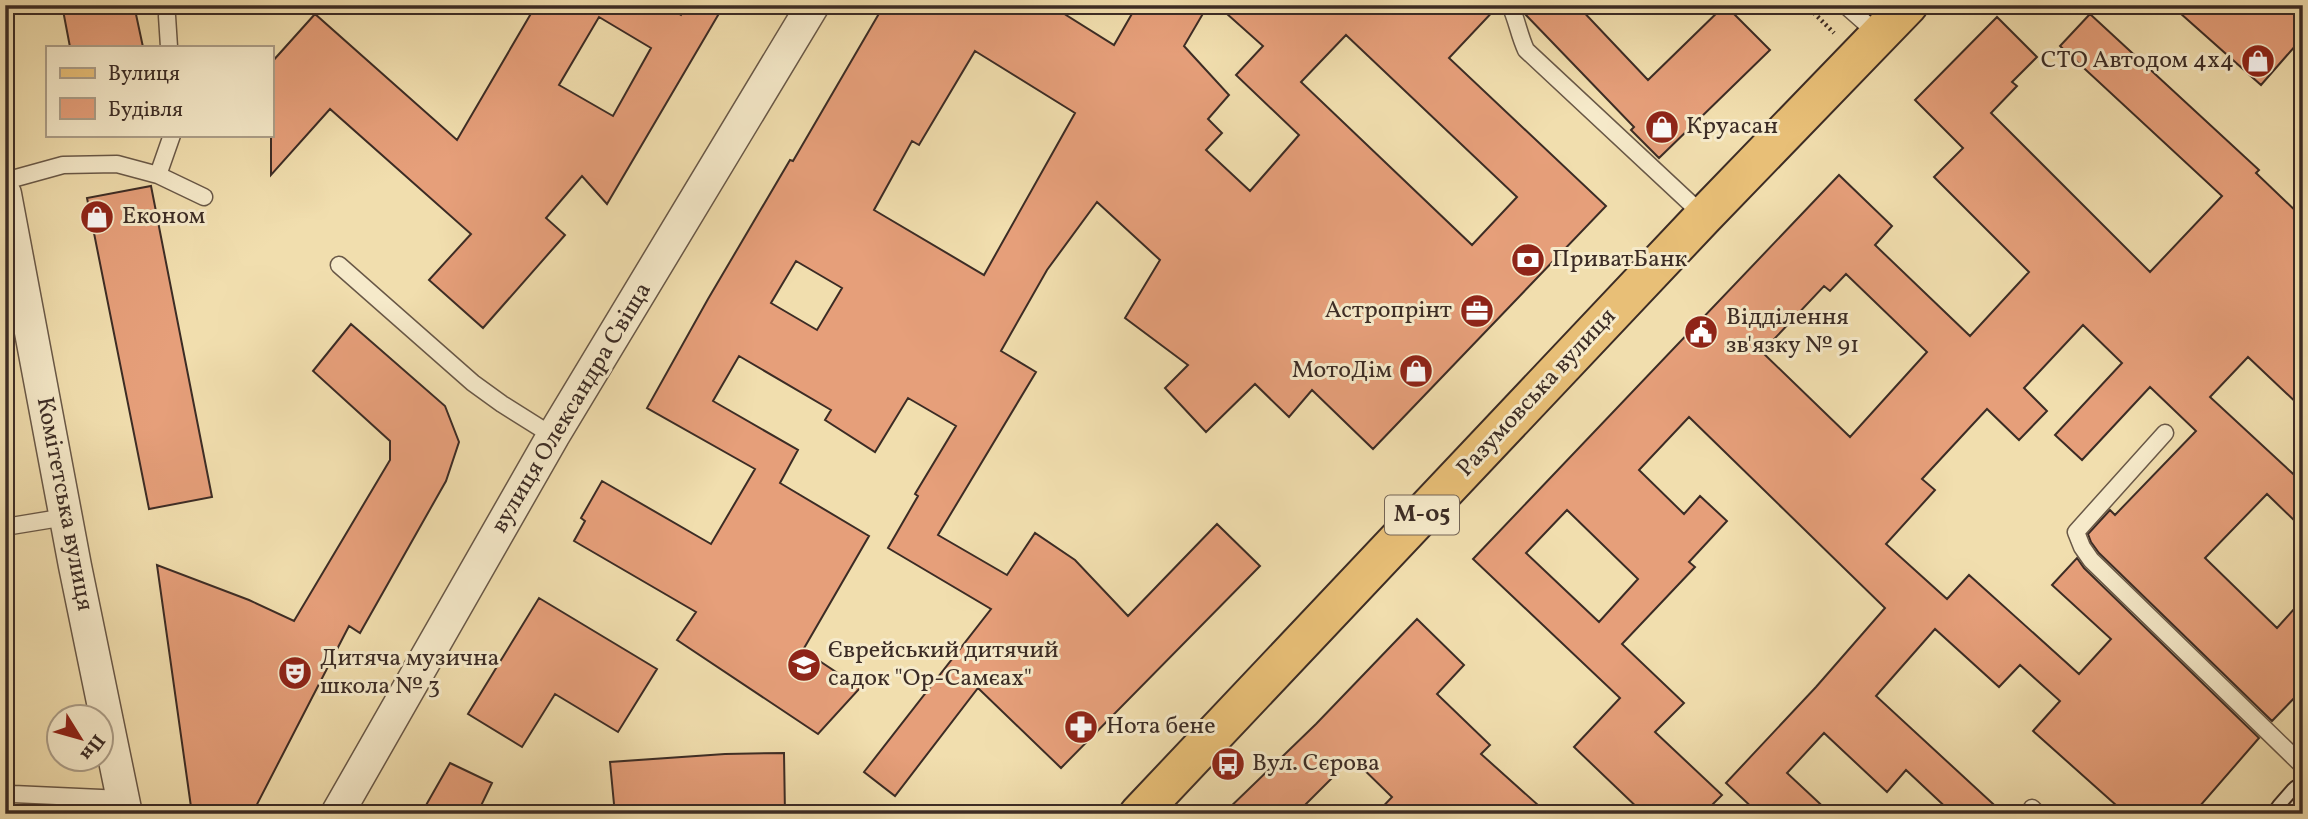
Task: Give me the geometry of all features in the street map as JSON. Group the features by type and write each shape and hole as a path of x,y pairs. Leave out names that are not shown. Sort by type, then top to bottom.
{"main road":[{"name":"Разумовська вулиця","path":"1139,814 1704,216 1908,5"},
{"path":"2288,814 2303,798"}],"street":[{"name":"вулиця Олександра Свіща","path":"337,814 553,436 813,5"},
{"name":"Комітетська вулиця","path":"5,194 65,517 125,806"}],"lane":[{"path":"1510,5 1526,50 1704,216"},
{"path":"1846,5 1879,35"},
{"path":"167,16 169,46"},
{"path":"158,175 172,136"},
{"path":"5,181 63,164 117,164 158,175 204,197"},
{"path":"339,265 473,383 553,436"},
{"path":"2165,433 2076,532 2082,547 2091,560 2303,766"},
{"path":"5,527 65,517"},
{"path":"5,791 125,806"}],"building":[{"path":"62,5 134,5 143,46 70,46"},
{"path":"536,5 664,5 681,15 687,5 724,5 607,204 582,176 546,218 565,235 483,328 429,280 471,234 330,109 271,175 273,61 315,14 457,140","holes":["599,17 651,48 613,116 559,85"]},
{"path":"884,5 1050,5 1114,45 1137,5 1208,5 1184,46 1229,95 1208,119 1222,133 1206,150 1250,191 1299,135 1236,75 1263,46 1217,5 1499,5 1449,58 1606,206 1373,449 1312,390 1289,417 1255,384 1206,432 1165,388 1188,365 1125,318 1160,260 1097,202 1047,270 1001,351 1036,372 938,535 1007,575 1035,533 1075,560 1128,616 1217,524 1260,566 1061,768 978,688 895,796 864,772 991,609 888,548 918,496 915,494 956,426 908,398 875,452 825,420 831,410 739,356 713,401 798,450 780,483 869,536 803,650 860,688 818,734 677,640 696,612 574,541 585,521 581,518 602,481 711,544 755,469 647,408 790,160 793,161","holes":["1346,35 1517,197 1472,245 1301,82","975,51 1075,113 984,275 874,210 912,141 919,145","796,261 842,288 817,330 771,303"]},
{"path":"1522,5 1577,5 1648,80 1725,5 1770,50 1659,158 1631,130 1634,127 1524,13"},
{"name":"СТО Автодом 4х4","path":"2171,5 2303,5 2303,37 2261,85"},
{"path":"2090,14 2259,170 2256,173 2303,218 2303,409 2248,357 2210,397 2303,483 2303,529 2267,494 2205,558 2277,628 2303,599 2303,689 2272,721 2099,553 2091,542 2088,534 2110,510 2115,515 2196,431 2150,387 2082,460 2055,435 2122,363 2083,325 2024,388 2047,411 2019,440 1987,409 1922,479 1935,490 1886,544 1947,599 1969,575 2079,674 2111,639 2052,585 2077,558 2084,568 2259,738 2193,814 2126,814 2033,731 2060,701 2020,665 1999,687 1935,629 1876,696 2004,814 1953,814 1906,770 1887,792 1824,733 1787,773 1831,814 1759,814 1726,783 1885,608 1689,417 1639,470 1684,514 1700,496 1727,521 1689,562 1695,567 1622,644 1684,703 1655,732 1722,795 1703,814 1644,814 1574,747 1620,698 1473,559 1839,175 1892,226 1875,245 1970,336 2029,272 1934,177 1963,148 1915,100 1997,17 2037,57 2012,82 2017,86 1991,113 2150,272 2222,196 2060,46","holes":["1846,274 1927,352 1850,437 1762,352 1824,286 1830,291","1567,510 1638,579 1599,622 1526,553"]},
{"path":"151,186 212,497 149,509 87,198"},
{"path":"351,324 445,406 459,442 446,481 360,633 349,626 252,814 192,814 157,565 249,600 294,621 390,460 390,441 313,371"},
{"path":"539,598 657,669 618,732 555,694 522,747 468,714"},
{"path":"1417,619 1464,665 1437,694 1490,745 1481,754 1548,814 1376,814 1392,797 1352,758 1296,814 1223,814 1316,724"},
{"path":"784,753 785,814 630,814 614,804 610,762"},
{"path":"450,763 492,783 477,814 421,814"}],"tram line":[{"path":"2280,814 2303,788"}],"place":[{"name":"СТО Автодом 4х4","path":"2258,61"},
{"name":"Круасан","path":"1662,127"},
{"name":"Економ","path":"97,217"},
{"name":"ПриватБанк","path":"1528,260"},
{"name":"Астропрінт","path":"1477,311"},
{"name":"Відділення зв'язку № 91","path":"1701,332"},
{"name":"МотоДім","path":"1416,371"},
{"name":"Єврейський дитячий садок \"Ор-Самєах\"","path":"804,665"},
{"name":"Дитяча музична школа № 3","path":"295,673"},
{"name":"Нота бене","path":"1081,727"},
{"name":"Вул. Сєрова","path":"1228,764"}]}
